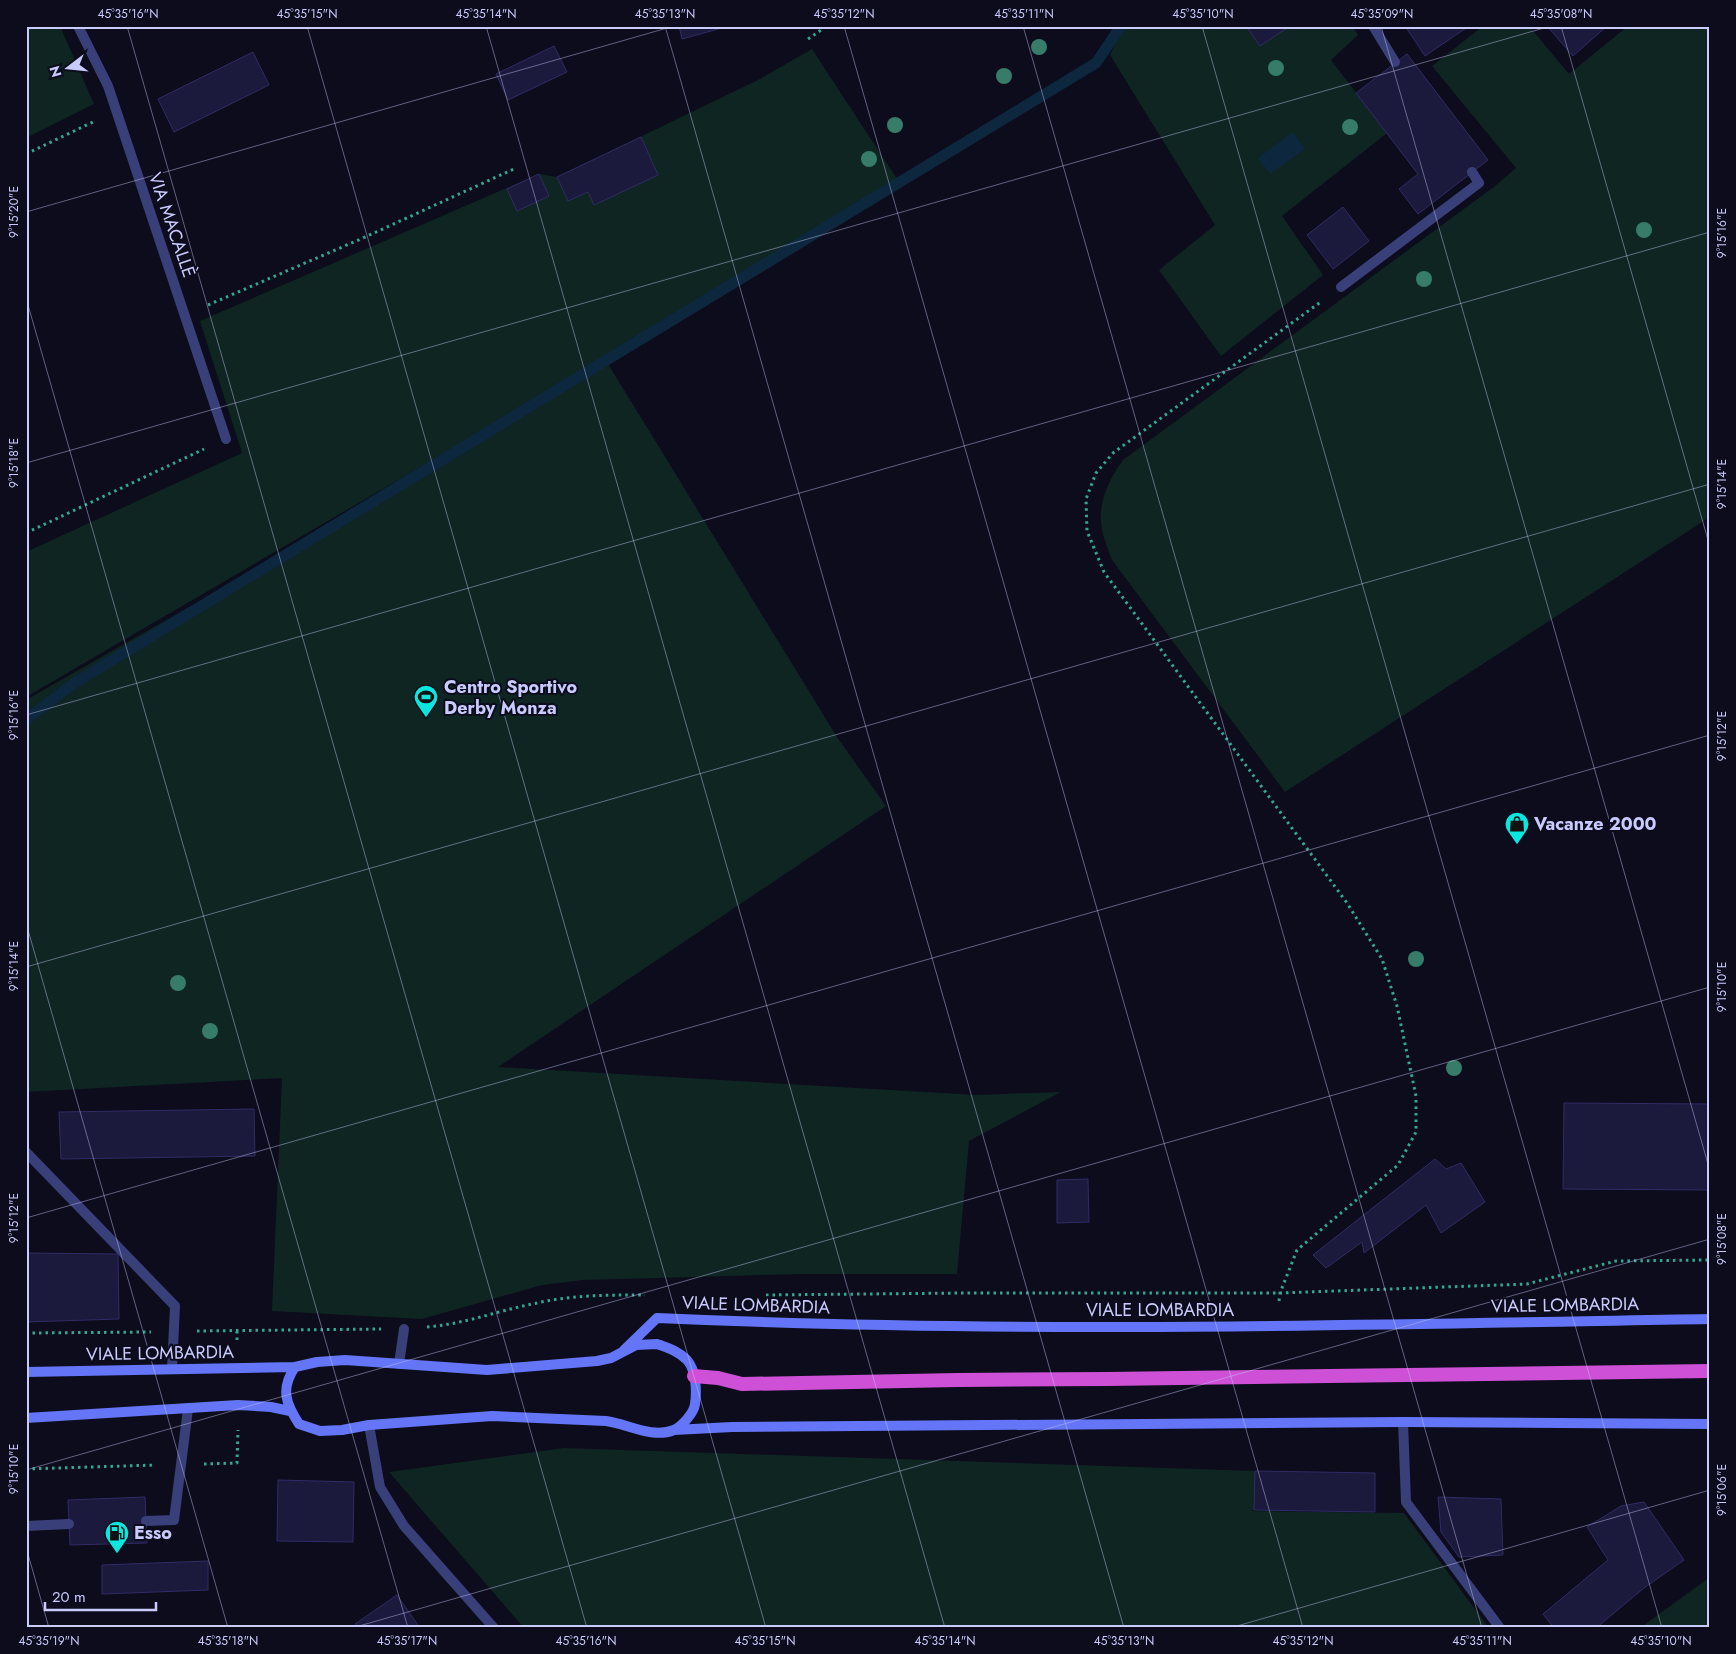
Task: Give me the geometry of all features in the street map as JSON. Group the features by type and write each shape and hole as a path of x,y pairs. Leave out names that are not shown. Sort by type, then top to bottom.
{"highway":[{"path":"694,1376 718,1378 742,1384 1710,1371"}],"main road":[{"name":"VIALE LOMBARDIA","path":"624,1350 657,1318 760,1323 960,1327 1276,1326 1710,1319"},
{"name":"VIALE LOMBARDIA","path":"26,1372 294,1367 317,1362 345,1360 488,1370 596,1361 611,1358 636,1345 657,1344 674,1350 688,1361 694,1376"},
{"path":"294,1367 286,1387 286,1399 290,1411 299,1424 320,1430 342,1430 369,1425 492,1416 606,1420 620,1422 636,1429 656,1433 674,1430 732,1427 1404,1422 1710,1424"},
{"path":"674,1430 686,1420 695,1406 694,1376"},
{"path":"26,1418 238,1405 270,1407 290,1411"}],"street":[{"name":"VIA MACALLÈ","path":"78,26 108,86 226,439"},
{"path":"1373,26 1395,62"},
{"path":"1341,287 1479,183 1472,172"},
{"path":"26,1152 175,1306 172,1369"},
{"path":"399,1364 404,1329"},
{"path":"146,1521 174,1520 188,1409"},
{"path":"1404,1422 1406,1502 1500,1628"},
{"path":"369,1425 380,1487 404,1526 494,1628"},
{"path":"26,1526 69,1524"}],"path":[{"path":"808,39 827,26"},
{"path":"26,154 116,110"},
{"path":"185,315 363,238 516,168"},
{"path":"1276,1326 1280,1293 1297,1250 1398,1165 1416,1132 1416,1096 1397,1006 1382,959 1347,904 1104,572 1087,531 1086,499 1096,473 1113,453 1341,287"},
{"path":"26,533 226,439"},
{"path":"758,1295 1280,1293 1527,1284 1616,1261 1710,1260"},
{"path":"26,1332 404,1329 470,1321 538,1302 598,1295 652,1296"},
{"path":"26,1469 238,1463"}],"green space":[{"path":"26,26 60,26 94,104 26,138"},
{"path":"1123,26 1352,26 1358,35 1331,60 1387,133 1282,216 1323,275 1221,356 1159,270 1215,225 1110,55"},
{"path":"1483,26 1529,26 1569,74 1628,26 1710,26 1710,517 1285,792 1112,560 1102,530 1102,502 1108,485 1123,460 1495,186 1516,168 1432,66"},
{"path":"812,49 899,182 605,359 837,737 886,806 498,1067 977,1095 1061,1092 969,1141 957,1274 799,1274 583,1280 542,1285 422,1319 272,1311 282,1078 26,1092 26,700 296,546 568,381 26,697 26,552 242,453 200,321 539,174 557,177 760,79"},
{"path":"564,1448 1255,1471 1254,1510 1250,1511 1404,1513 1489,1628 524,1628 389,1472"},
{"path":"1710,1577 1710,1628 1640,1628"}],"water":[{"path":"1293,132 1305,149 1270,174 1258,158"}],"building":[{"path":"679,26 722,26 722,28 682,39"},
{"path":"1246,26 1290,26 1260,46"},
{"path":"1405,26 1469,26 1425,56"},
{"path":"1547,26 1607,26 1573,56"},
{"path":"554,46 567,72 508,100 496,74"},
{"path":"253,52 269,85 174,132 158,99"},
{"path":"1407,54 1488,160 1418,214 1399,189 1418,174 1356,93"},
{"path":"641,137 658,175 594,205 588,192 568,201 557,177"},
{"path":"539,174 549,196 517,211 507,189"},
{"path":"1343,207 1369,241 1333,269 1307,235"},
{"path":"1564,1103 1710,1104 1710,1190 1563,1189"},
{"path":"254,1109 255,1156 61,1159 59,1112"},
{"path":"1435,1159 1446,1169 1461,1163 1485,1202 1441,1233 1426,1205 1364,1253 1362,1242 1326,1268 1313,1255"},
{"path":"1088,1179 1089,1222 1057,1223 1057,1180"},
{"path":"26,1253 118,1254 119,1319 26,1322"},
{"path":"1255,1471 1375,1473 1375,1512 1254,1510"},
{"path":"278,1480 354,1482 353,1542 277,1541"},
{"path":"145,1497 147,1543 70,1545 68,1500"},
{"path":"1438,1497 1501,1499 1503,1555 1459,1557 1441,1532"},
{"path":"1644,1502 1684,1560 1644,1588 1596,1628 1554,1628 1543,1614 1608,1560 1587,1527 1621,1506"},
{"path":"208,1561 208,1590 102,1594 102,1565"},
{"path":"397,1595 420,1628 357,1628 355,1624"}],"waterway":[{"path":"26,720 73,684 1096,63 1121,26"}],"place":[{"name":"Centro Sportivo Derby Monza","path":"426,718"},
{"name":"Vacanze 2000","path":"1517,845"},
{"name":"Esso","path":"117,1554"}]}
